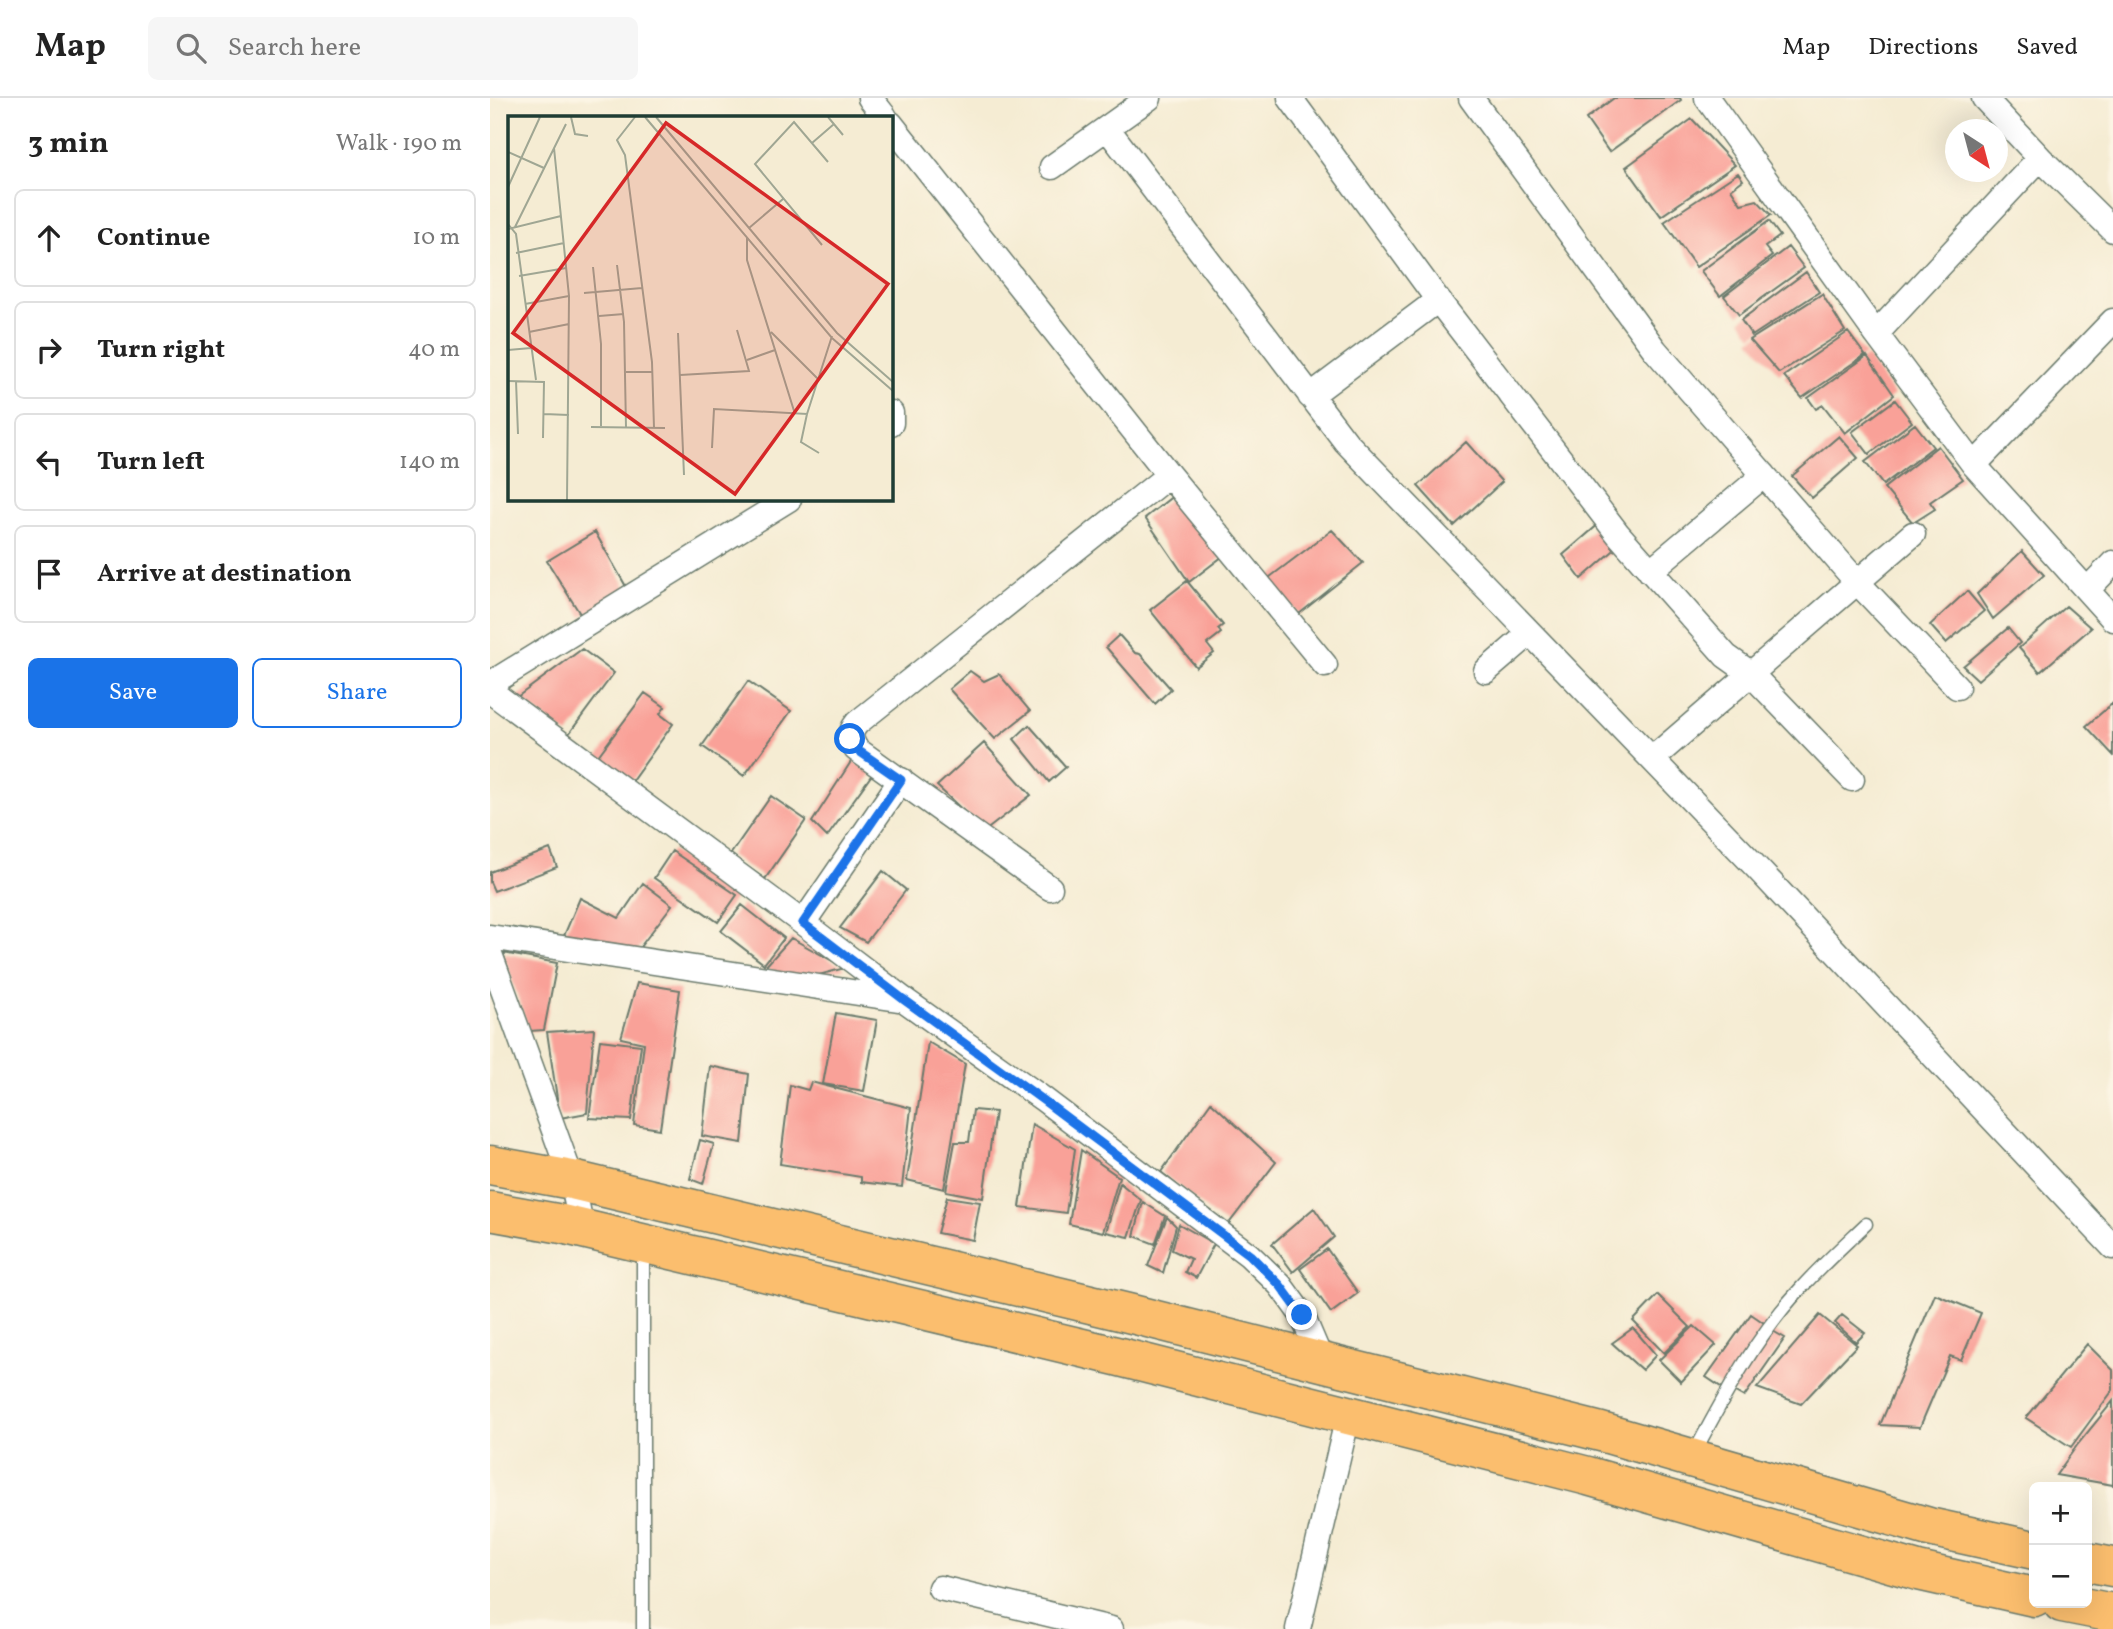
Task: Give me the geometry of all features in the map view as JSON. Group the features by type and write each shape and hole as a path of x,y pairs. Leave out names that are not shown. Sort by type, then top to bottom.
{"main road":[{"path":"490,1165 572,1180 1114,1309 1587,1429 1929,1527 2029,1549"},
{"path":"490,1211 643,1243 1116,1356 1588,1476 1918,1571 2029,1596"},
{"path":"2092,1563 2113,1567"},
{"path":"2088,1608 2113,1613"}],"street":[{"path":"870,98 884,116"},
{"path":"1052,167 1149,98"},
{"path":"1290,98 1438,300 1618,534 1726,656 1751,673 1852,779"},
{"path":"1471,98 1655,350 1857,582 1958,687"},
{"path":"1707,98 1876,334 1974,465 2113,619"},
{"path":"1984,98 2113,230"},
{"path":"892,125 1169,475 1325,665"},
{"path":"1107,128 1346,442 1652,759 2113,1247"},
{"path":"1876,334 2040,158"},
{"path":"1310,396 1438,300"},
{"path":"1974,465 2113,321"},
{"path":"1050,888 856,749 850,739 851,731 857,723 1169,475"},
{"path":"1650,571 1764,475"},
{"path":"490,684 787,500"},
{"path":"1652,759 1913,534"},
{"path":"2088,589 2113,563"},
{"path":"1486,671 1530,633"},
{"path":"490,691 1250,1255 1280,1285 1302,1315 1322,1362"},
{"path":"803,923 901,780"},
{"path":"490,937 903,999"},
{"path":"490,954 572,1180 582,1229"},
{"path":"1298,1629 1348,1416"},
{"path":"940,1588 1111,1629"}],"lane":[{"path":"1691,1458 1732,1382 1767,1330 1800,1289 1866,1224"},
{"path":"643,1243 643,1629"}],"building":[{"path":"1614,98 1681,100 1609,152 1586,119"},
{"path":"1692,119 1735,165 1661,216 1626,167"},
{"path":"1738,173 1743,180 1731,189 1741,204 1757,200 1771,215 1696,267 1664,222"},
{"path":"1769,221 1780,236 1765,247 1772,256 1720,296 1701,271"},
{"path":"1788,247 1804,268 1739,315 1724,296"},
{"path":"1806,272 1819,292 1752,336 1741,320"},
{"path":"1822,294 1845,331 1779,373 1750,340"},
{"path":"1848,332 1865,355 1802,398 1784,376"},
{"path":"1867,356 1894,395 1845,433 1823,405 1816,409 1808,398"},
{"path":"1895,400 1912,422 1869,454 1852,432"},
{"path":"1915,424 1933,447 1883,485 1865,462"},
{"path":"1839,436 1858,458 1812,498 1792,476"},
{"path":"1466,442 1502,482 1454,526 1418,486"},
{"path":"1938,446 1963,479 1930,502 1935,509 1913,523 1884,488"},
{"path":"1178,492 1227,553 1189,582 1145,518"},
{"path":"1600,523 1620,545 1581,579 1563,555"},
{"path":"1332,530 1363,563 1299,614 1266,580"},
{"path":"595,532 628,590 582,617 547,561"},
{"path":"2022,551 2044,575 1993,619 1977,594"},
{"path":"1187,581 1223,625 1218,629 1221,633 1207,644 1214,653 1196,667 1150,610"},
{"path":"1967,591 1984,611 1946,643 1930,625"},
{"path":"2066,606 2091,628 2040,672 2019,648"},
{"path":"2008,628 2020,643 1978,680 1963,666"},
{"path":"1119,635 1171,689 1155,704 1106,647"},
{"path":"582,649 614,673 568,735 517,697"},
{"path":"970,671 984,681 999,674 1030,711 995,739 949,689"},
{"path":"748,681 791,711 744,776 702,746"},
{"path":"645,693 665,707 660,714 673,724 632,781 598,756"},
{"path":"2113,703 2113,755 2086,726"},
{"path":"1029,725 1066,767 1049,782 1014,739"},
{"path":"984,743 1031,795 985,831 937,786"},
{"path":"852,760 873,773 827,837 812,822"},
{"path":"771,796 806,820 765,879 730,855"},
{"path":"550,849 557,867 494,891 490,872"},
{"path":"672,851 737,895 718,922 654,878"},
{"path":"883,871 906,890 866,942 840,928"},
{"path":"643,883 672,905 634,955 563,938 580,898 619,918"},
{"path":"742,905 784,938 764,964 721,931"},
{"path":"791,938 845,968 800,980 764,968"},
{"path":"503,953 557,963 544,1030 529,1031"},
{"path":"637,983 680,990 660,1129 634,1125 644,1043 621,1038"},
{"path":"836,1013 877,1020 864,1091 823,1084"},
{"path":"594,1029 587,1113 560,1118 547,1032"},
{"path":"600,1040 641,1045 631,1120 589,1118"},
{"path":"928,1042 965,1064 944,1189 907,1180"},
{"path":"710,1066 749,1074 742,1143 702,1136"},
{"path":"811,1082 911,1108 902,1187 861,1182 861,1177 780,1164 790,1085 808,1090"},
{"path":"1211,1102 1276,1162 1227,1226 1161,1172"},
{"path":"973,1110 995,1112 983,1198 946,1191 955,1142 969,1142"},
{"path":"1032,1124 1075,1149 1066,1213 1020,1207"},
{"path":"700,1140 714,1144 703,1184 690,1179"},
{"path":"1081,1150 1119,1177 1103,1232 1069,1224"},
{"path":"1120,1183 1141,1200 1129,1237 1106,1232"},
{"path":"947,1197 980,1202 973,1240 937,1233"},
{"path":"1143,1202 1165,1216 1155,1244 1134,1236"},
{"path":"1314,1208 1334,1237 1293,1272 1272,1244"},
{"path":"1167,1217 1176,1226 1163,1273 1148,1266"},
{"path":"1179,1224 1214,1244 1196,1278 1185,1272 1191,1259 1172,1250"},
{"path":"1327,1249 1358,1293 1331,1313 1300,1269"},
{"path":"1935,1294 1981,1313 1961,1360 1950,1356 1920,1427 1880,1425"},
{"path":"1658,1295 1690,1327 1664,1353 1633,1321"},
{"path":"1751,1314 1767,1325 1724,1389 1706,1377"},
{"path":"1820,1315 1857,1345 1801,1404 1757,1388"},
{"path":"1842,1315 1865,1333 1856,1342 1835,1323"},
{"path":"1694,1326 1716,1345 1681,1382 1659,1360"},
{"path":"1633,1328 1656,1355 1642,1370 1612,1343"},
{"path":"1771,1330 1785,1338 1744,1397 1730,1389"},
{"path":"2087,1344 2113,1370 2113,1390 2071,1447 2026,1418"},
{"path":"2113,1401 2113,1485 2056,1475 2078,1444"}],"route":[{"path":"850,739 856,749 901,780 803,923 1250,1255 1280,1285 1302,1315"}]}
